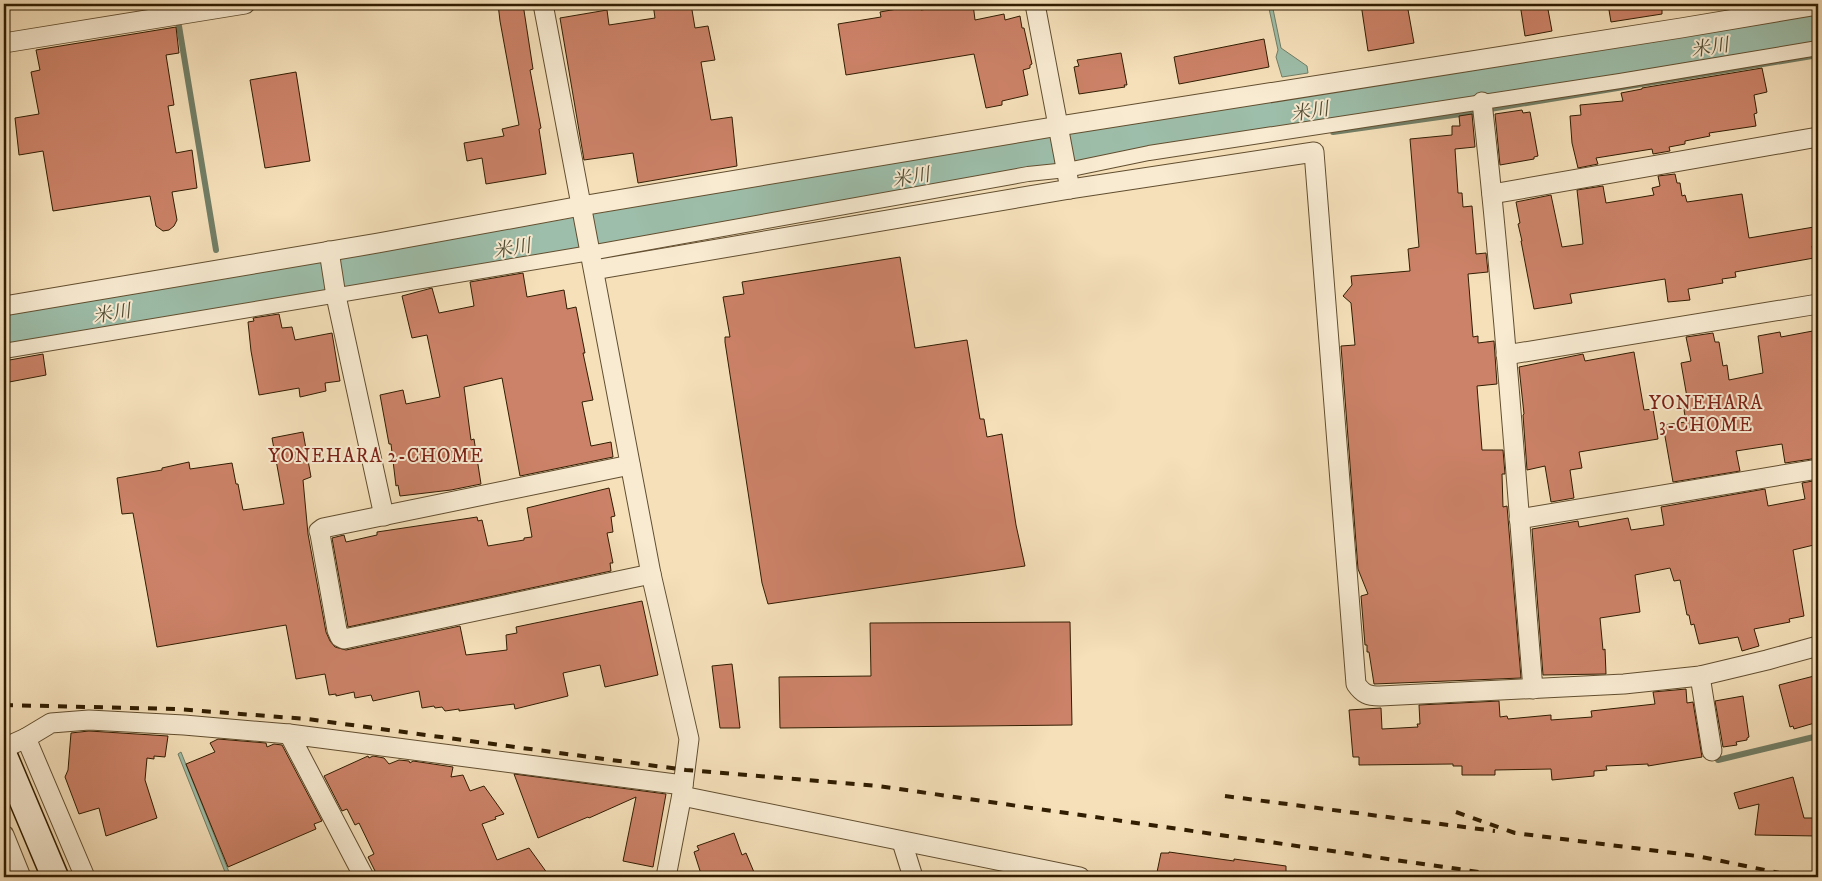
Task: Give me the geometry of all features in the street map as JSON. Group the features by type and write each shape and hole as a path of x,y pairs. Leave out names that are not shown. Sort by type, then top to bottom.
{"main road":[{"path":"4,756 54,876"}],"street":[{"path":"4,43 244,4"},
{"path":"543,4 651,574 689,739 683,791 666,877"},
{"path":"1035,4 1069,179"},
{"path":"4,306 330,256 1059,129 1818,5"},
{"path":"1069,179 1149,153 1818,48"},
{"path":"1482,102 1492,194 1533,689"},
{"path":"1492,194 1818,137"},
{"path":"4,351 336,294 591,258 1069,179 1314,152 1356,684 1362,692 1369,696 1624,684 1700,676 1818,646"},
{"path":"330,256 336,294 384,516"},
{"path":"1506,356 1818,304"},
{"path":"630,465 323,528 319,531 337,630 340,637 344,639 651,574"},
{"path":"1519,519 1818,469"},
{"path":"1700,676 1712,751"},
{"path":"4,748 52,723 89,720 184,725 289,734 683,791 902,842 1080,877"},
{"path":"289,734 364,877"},
{"path":"26,738 85,877"},
{"path":"902,842 914,877"},
{"path":"5,844 21,877"}],"shaded area":[{"path":"1268,4 1272,4 1281,48 1307,66 1308,73 1282,77 1276,57 1278,50"},
{"path":"181,752 231,877 227,877 178,754"}],"building":[{"path":"498,4 523,4 533,69 530,70 541,128 539,129 546,174 486,184 482,158 467,161 464,143 504,136 502,129 519,125"},
{"path":"653,4 691,4 695,28 708,26 715,60 701,62 711,120 732,117 737,166 638,183 633,153 584,160 560,18 607,10 609,25 655,18"},
{"path":"958,4 973,4 975,20 1004,14 1005,20 1020,16 1032,64 1030,68 1023,70 1028,95 1002,101 1002,105 986,108 974,54 846,75 838,24 881,17 880,12 920,5 921,10"},
{"path":"1361,4 1407,4 1414,43 1368,51"},
{"path":"1520,4 1547,4 1552,31 1525,36"},
{"path":"1608,4 1662,4 1662,14 1611,22"},
{"path":"176,27 179,53 166,55 174,105 168,106 176,153 192,150 197,188 172,192 177,220 174,226 169,230 163,231 156,226 150,196 53,211 43,151 19,155 15,118 39,114 31,72 40,70 36,50"},
{"path":"1264,39 1269,67 1179,84 1174,57"},
{"path":"1121,53 1127,85 1124,85 1125,87 1079,94 1074,67 1079,66 1077,60"},
{"path":"1762,68 1767,92 1754,95 1757,113 1754,114 1756,126 1709,133 1710,136 1685,141 1685,144 1669,147 1670,151 1653,154 1652,149 1596,158 1598,164 1578,168 1572,143 1570,116 1581,115 1580,105 1623,101 1621,93 1642,88"},
{"path":"296,72 310,161 265,168 250,80"},
{"path":"1522,110 1523,113 1530,112 1538,156 1534,157 1534,159 1500,165 1495,114"},
{"path":"1472,114 1475,147 1455,149 1458,193 1462,193 1463,207 1472,206 1476,254 1486,253 1488,272 1468,274 1473,337 1478,336 1478,343 1494,341 1497,384 1477,386 1482,450 1503,450 1505,474 1502,474 1503,507 1507,506 1521,678 1374,684 1369,652 1367,652 1367,645 1365,645 1361,596 1368,594 1358,569 1341,346 1355,345 1351,303 1343,296 1352,285 1351,276 1410,271 1408,249 1419,247 1410,139 1452,135 1452,126 1460,126 1459,116"},
{"path":"1675,174 1677,183 1680,183 1682,196 1685,195 1687,202 1742,194 1749,238 1814,227 1817,245 1812,246 1814,258 1735,272 1736,277 1722,279 1723,283 1688,289 1690,300 1668,302 1665,279 1570,294 1572,303 1534,309 1518,224 1520,223 1516,202 1551,195 1562,247 1583,244 1577,190 1603,186 1606,203 1654,195 1652,188 1660,186 1658,176"},
{"path":"900,257 915,348 967,340 980,419 984,419 987,437 1002,434 1016,525 1025,566 768,604 762,583 725,342 725,337 730,337 723,297 744,294 742,282"},
{"path":"523,273 527,297 564,290 567,309 576,307 593,400 582,402 591,446 611,442 613,457 520,476 502,378 464,387 471,440 474,439 481,484 451,490 400,496 398,485 396,486 391,444 389,444 380,395 403,390 406,404 440,397 427,335 412,338 402,296 432,288 439,313 474,306 470,282"},
{"path":"279,314 282,328 292,327 295,340 332,333 340,381 325,383 326,391 300,397 299,388 259,395 248,322 254,321 253,318"},
{"path":"1818,330 1818,458 1785,463 1782,444 1736,451 1740,471 1673,482 1663,425 1686,422 1683,404 1688,403 1681,363 1691,361 1686,337 1713,333 1715,342 1719,342 1723,366 1727,365 1729,380 1763,373 1758,336 1780,332 1781,337"},
{"path":"1634,352 1644,410 1653,409 1658,439 1579,452 1582,468 1570,470 1574,498 1551,502 1545,466 1527,470 1519,367 1583,354 1585,361"},
{"path":"43,354 46,375 4,383 4,361"},
{"path":"303,432 311,477 303,480 308,534 326,632 335,647 346,650 460,626 466,655 507,650 506,635 517,633 516,627 642,601 658,675 605,687 600,665 563,673 568,696 515,709 514,704 445,711 442,707 422,708 419,691 373,701 371,695 355,698 354,692 336,696 336,694 329,695 325,674 296,679 286,625 157,647 133,513 122,514 117,478 162,470 162,468 189,462 190,469 232,463 243,510 284,504 272,438"},
{"path":"1818,480 1818,544 1793,550 1804,616 1789,619 1790,622 1754,629 1759,646 1742,651 1738,637 1699,644 1694,624 1691,625 1689,615 1687,615 1680,580 1674,581 1670,568 1635,575 1640,612 1600,618 1603,650 1605,649 1606,674 1543,675 1532,529 1578,521 1579,527 1628,518 1631,530 1664,525 1661,507 1765,489 1768,506 1805,499 1802,483"},
{"path":"609,488 615,516 611,517 613,532 607,533 613,563 610,563 611,571 348,627 332,538 344,535 346,542 377,535 377,532 477,517 478,521 482,520 488,546 524,540 524,538 532,537 527,508"},
{"path":"1070,622 1072,725 780,728 779,677 871,676 870,623"},
{"path":"732,664 740,728 720,728 712,666"},
{"path":"1818,675 1818,722 1794,729 1793,726 1790,727 1779,685"},
{"path":"1686,689 1687,703 1693,702 1702,757 1648,766 1648,764 1606,766 1607,770 1594,771 1594,776 1552,780 1551,769 1495,770 1495,775 1462,775 1462,766 1453,766 1453,764 1359,765 1359,757 1353,757 1349,710 1381,708 1382,729 1418,727 1417,724 1420,724 1419,705 1499,701 1500,717 1507,716 1508,719 1551,715 1551,720 1592,717 1591,711 1655,704 1653,692"},
{"path":"1743,696 1749,737 1747,740 1736,742 1737,745 1723,747 1715,701"},
{"path":"89,731 168,736 165,757 154,756 154,759 147,758 145,780 157,818 106,836 99,808 79,814 65,777 68,770 71,733"},
{"path":"218,739 266,743 267,747 274,744 282,745 322,821 314,824 316,829 228,867 186,764 215,752 210,743"},
{"path":"368,756 369,758 373,756 384,758 389,764 399,760 409,761 410,763 413,761 453,767 451,777 463,775 470,791 484,786 504,814 482,824 497,860 529,848 550,877 378,877 368,857 374,854 359,823 355,825 347,809 342,811 324,776"},
{"path":"514,774 666,794 653,867 623,861 636,797 538,838"},
{"path":"1793,777 1804,818 1817,818 1817,836 1755,835 1759,804 1739,809 1734,793"},
{"path":"734,833 742,855 746,853 756,877 702,877 694,852 699,850 697,846"},
{"path":"1169,852 1286,866 1286,877 1156,877 1161,853"}],"waterway":[{"path":"179,26 216,250"},
{"name":"米川","path":"4,331 451,259 1123,141 1818,30"},
{"path":"1490,109 1818,55"},
{"path":"1333,132 1475,112"},
{"path":"1718,760 1818,736"}],"railway":[{"path":"4,705 176,709 307,719 686,770 878,786 1514,877"},
{"path":"1225,796 1495,831"},
{"path":"1456,812 1515,833 1697,856 1799,877"}],"district":[{"name":"YONEHARA 3-CHOME","path":"1706,414"},
{"name":"YONEHARA 2-CHOME","path":"376,456"}]}
